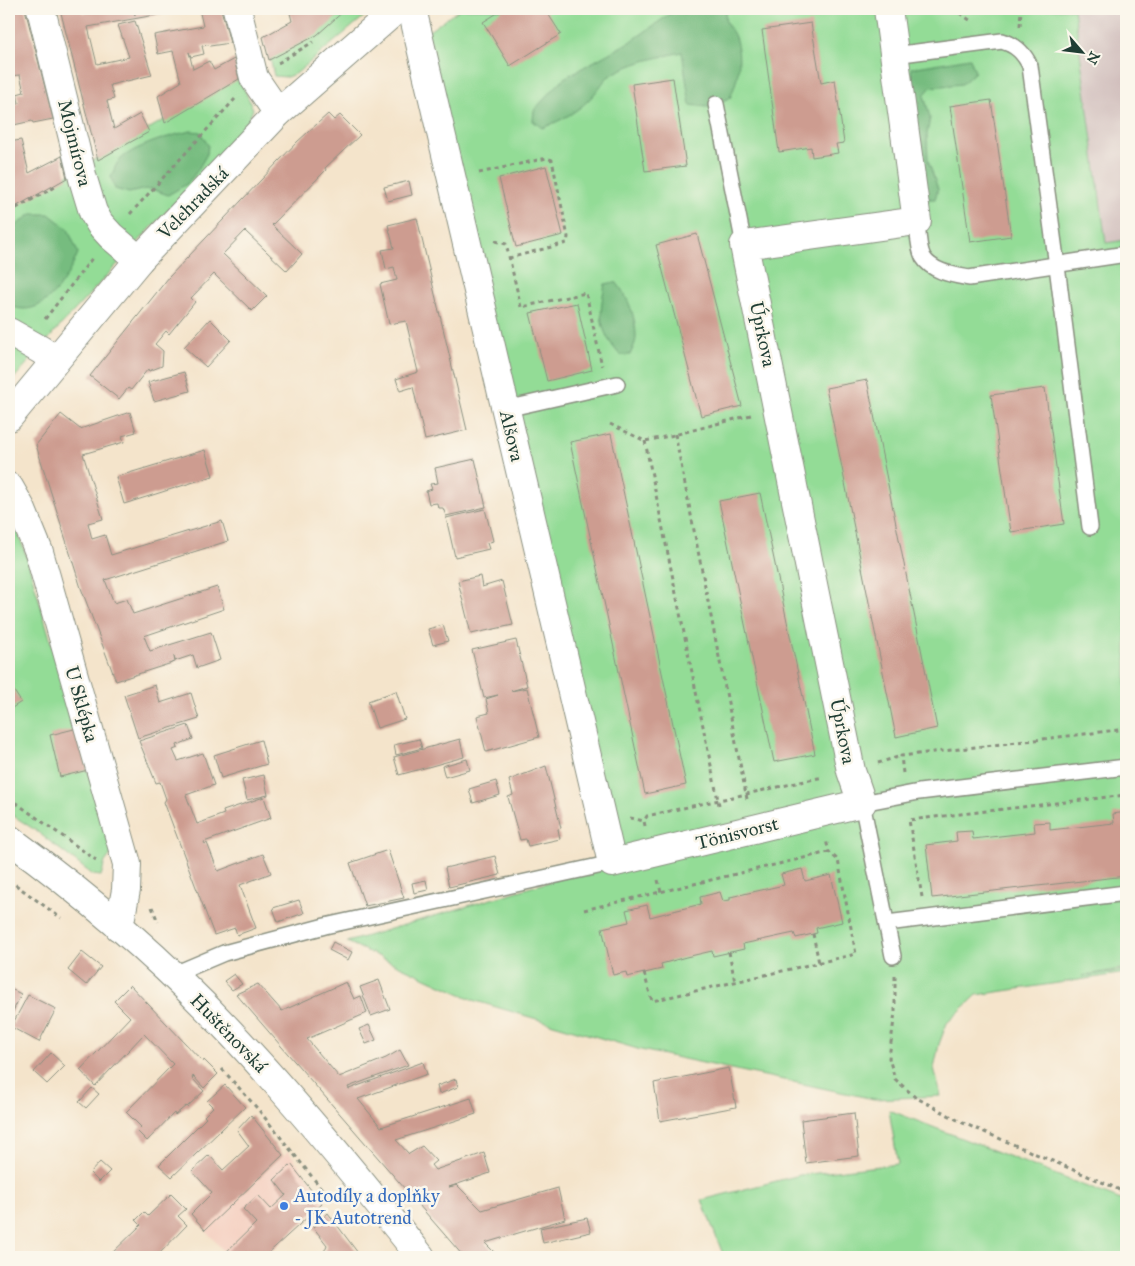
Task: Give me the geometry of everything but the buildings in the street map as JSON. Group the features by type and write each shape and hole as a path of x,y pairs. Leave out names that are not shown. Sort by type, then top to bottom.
{"street":[{"name":"Mojmírova","path":"41,9 93,212 100,224 111,236 139,260"},
{"path":"237,9 254,78 278,113"},
{"name":"Velehradská","path":"9,417 139,260 278,113 397,9"},
{"name":"Alšova","path":"412,9 612,863"},
{"path":"744,245 916,221 888,9"},
{"name":"Úprkova","path":"744,245 851,771 862,803"},
{"path":"9,332 55,360"},
{"name":"U Sklépka","path":"9,488 21,508 39,552 127,864 126,890 119,927"},
{"name":"Tönisvorst","path":"612,863 862,803"},
{"name":"Huštěnovská","path":"9,838 119,927 229,1031 280,1086 354,1172 420,1257"}],"lane":[{"path":"894,55 1002,41 1010,43 1025,56 1030,66 1090,527"},
{"path":"716,104 744,245"},
{"path":"916,221 923,257 931,265 951,275 969,278 1126,254"},
{"path":"506,409 617,384"},
{"path":"893,956 862,803 919,792 1126,767"},
{"path":"172,976 224,953 325,926 612,863"},
{"path":"886,923 1126,893"}],"path":[{"path":"111,236 254,78 321,38"},
{"path":"472,175 546,158 552,160 568,237 567,243 509,258"},
{"path":"489,240 506,244 521,307 586,293 603,369"},
{"path":"610,424 645,441 778,408"},
{"path":"675,434 747,799"},
{"path":"645,441 719,805"},
{"path":"903,774 901,756 1126,729"},
{"path":"909,820 1126,795"},
{"path":"9,798 109,870 127,864"},
{"path":"908,811 926,918"},
{"path":"644,973 652,1001 856,954 838,860 829,852 826,837"},
{"path":"584,910 829,852"},
{"path":"9,880 65,921"},
{"path":"813,934 819,962"},
{"path":"729,952 735,982"},
{"path":"893,956 895,1012 889,1058 895,1079 916,1097 962,1123 1116,1188 1126,1196"},
{"path":"218,1064 257,1108 329,1198"}],"shaded area":[{"path":"1073,9 1126,9 1126,240 1106,244"},
{"path":"288,1151 326,1201 265,1257 229,1257 205,1230"}],"green space":[{"path":"345,9 373,9 297,73 287,77 274,76 270,57 317,32"},
{"path":"460,9 1074,9 1106,243 1126,240 1126,968 1083,976 1126,970 1126,973 977,995 947,1023 939,1044 934,1068 941,1096 874,1099 641,1050 476,1001 347,942 612,863 419,38"},
{"path":"677,9 726,9 726,22 735,37 739,60 736,83 730,98 707,107 690,105 682,52 644,61 616,72 606,79 584,104 557,122 542,128 533,121 534,110 564,78 633,40"},
{"path":"970,58 975,72 962,84 931,87 924,95 930,118 927,134 928,160 938,189 935,199 925,199 911,68"},
{"path":"239,77 253,109 246,126 60,326 9,384 9,206 17,204"},
{"path":"191,131 200,132 208,145 207,154 187,184 168,195 152,189 129,193 115,189 111,177 117,164 124,157 132,151 152,142"},
{"path":"31,214 49,214 68,229 78,253 67,275 52,296 32,308 21,309 9,305 9,244 13,228"},
{"path":"616,282 628,300 635,322 636,339 630,355 620,355 608,338 602,322 601,313 605,284"},
{"path":"9,516 16,526 28,562 112,853 105,862 101,876 93,875 35,830 9,813"},
{"path":"889,1110 1126,1202 1126,1257 724,1257 702,1200 800,1175 898,1164"}],"place":[{"name":"Autodíly a doplňky - JK Autotrend","path":"284,1206"}]}
